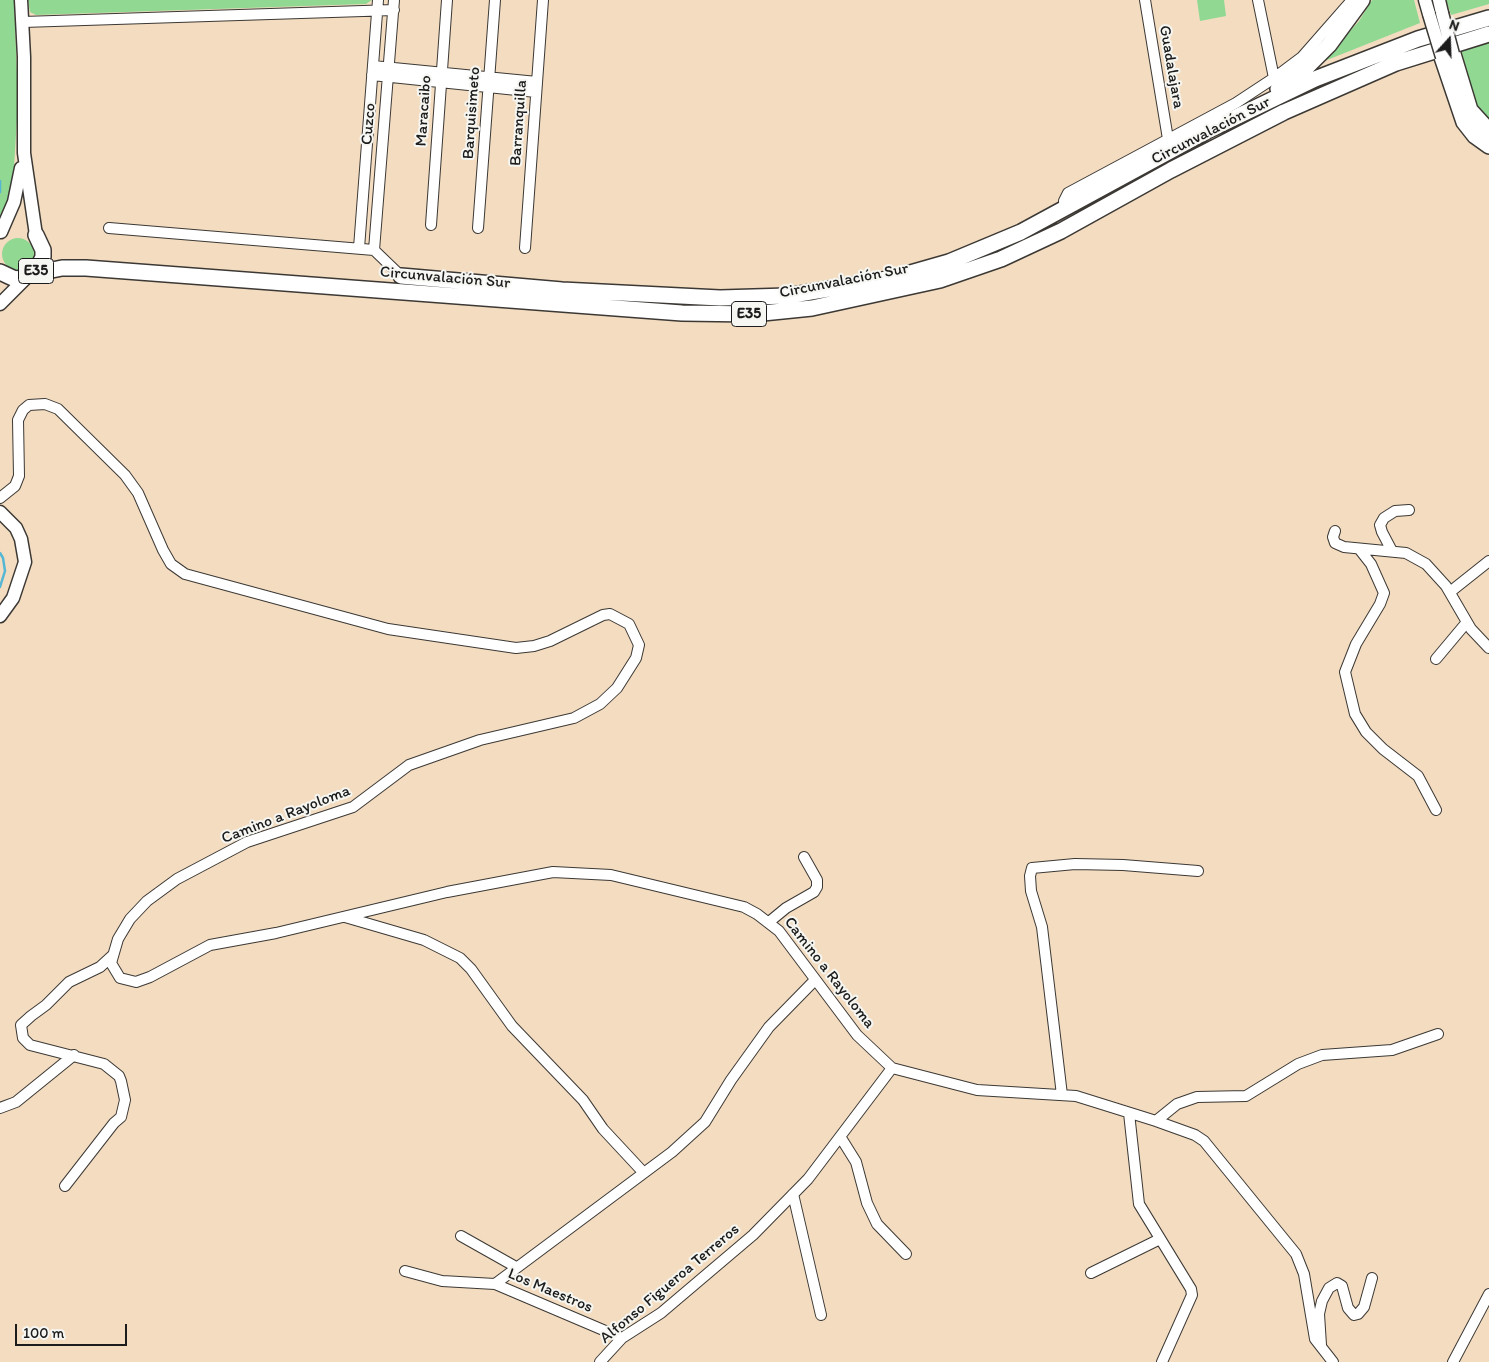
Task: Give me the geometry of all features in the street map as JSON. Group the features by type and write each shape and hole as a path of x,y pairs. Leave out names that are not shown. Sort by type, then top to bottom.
{"highway":[{"path":"1257,106 1307,67 1328,45 1362,0"},
{"name":"Circunvalación Sur","path":"401,276 659,296 720,298 787,296 862,285 949,262 1021,232 1239,108 1257,106 1315,79 1418,38 1489,18"},
{"name":"Circunvalación Sur","path":"30,276 62,268 86,268 682,313 753,314 812,308 940,280 1001,259 1061,232 1171,170 1292,108 1396,63 1489,34"},
{"path":"1448,56 1470,110 1489,131"},
{"path":"1448,56 1456,105 1464,122 1475,136 1489,146"},
{"name":"E35","path":"0,272 15,279 30,276 41,264 43,257 41,244 36,235"}],"main road":[{"path":"21,0 23,22 24,153 36,235"},
{"path":"1425,0 1429,14 1448,56"},
{"path":"1439,0 1448,56"},
{"path":"1,232 14,202 24,153"},
{"path":"0,304 30,276"},
{"path":"0,512 16,528 21,539 24,562 13,598 0,616"}],"street":[{"name":"Maracaibo","path":"431,225 447,0"},
{"name":"Barquisimeto","path":"478,228 496,0"},
{"name":"Barranquilla","path":"525,248 543,0"},
{"name":"Guadalajara","path":"1145,0 1168,139"},
{"path":"1258,0 1274,78"},
{"path":"1064,209 1064,201 1068,193 1168,139 1239,108 1274,78 1302,58 1352,0"},
{"name":"Cuzco","path":"359,248 377,5"},
{"path":"23,22 394,5"},
{"name":"Cuzco","path":"374,250 394,5"},
{"path":"373,70 537,87"},
{"path":"108,228 374,250 401,276"},
{"name":"Camino a Rayoloma","path":"0,498 14,486 19,476 18,420 23,410 29,405 45,404 58,409 126,475 138,493 162,550 171,564 185,574 388,629 516,648 550,641 603,615 610,614 629,624 639,645 636,658 617,688 600,704 574,718 480,740 409,765 353,807 247,842 177,879 147,901 130,919 118,939 111,963 120,978 136,982 150,977 210,945 276,933 447,892 552,872 611,875 744,907 769,922 779,931 857,1035 892,1068 977,1090 1076,1096 1156,1121 1195,1135 1204,1141 1296,1254 1304,1274 1315,1339 1321,1348"},
{"path":"1392,551 1380,525 1384,518 1394,511 1409,510"},
{"path":"1335,531 1333,537 1335,543 1360,550 1392,551 1414,556 1426,564 1450,592 1467,622 1489,648"},
{"path":"1360,550 1370,564 1384,593 1380,604 1356,644 1345,672 1355,714 1366,732 1383,749 1418,776 1436,810"},
{"path":"1450,592 1489,561"},
{"path":"1436,660 1467,622"},
{"path":"769,922 786,908 814,892 817,887 817,880 804,857"},
{"path":"1062,1094 1042,928 1031,892 1030,876 1032,868 1074,864 1123,865 1198,871"},
{"path":"344,917 424,940 460,958 471,969 512,1026 583,1100 603,1129 642,1172"},
{"path":"65,1186 124,1111 125,1100 119,1076 104,1064 30,1045 23,1038 21,1025 46,1005 69,982 100,967 112,956"},
{"path":"495,1284 642,1172 672,1152 705,1122 731,1080 769,1028 815,980"},
{"path":"1156,1121 1177,1104 1197,1098 1246,1096 1298,1064 1322,1055 1392,1050 1438,1034"},
{"path":"0,1108 16,1102 74,1055"},
{"name":"Alfonso Figueroa Terreros","path":"600,1362 622,1338 662,1313 753,1235 793,1194 841,1138 892,1068"},
{"path":"1129,1113 1139,1204 1191,1289 1192,1294 1162,1362"},
{"path":"841,1138 856,1162 868,1203 877,1224 906,1254"},
{"path":"793,1194 821,1315"},
{"path":"461,1236 516,1268"},
{"path":"1091,1273 1160,1239"},
{"name":"Los Maestros","path":"405,1271 442,1281 495,1284 622,1338"},
{"path":"1333,1362 1321,1348 1319,1314 1322,1301 1329,1288 1336,1283 1342,1286 1348,1308 1354,1315 1358,1314 1364,1307 1372,1278"},
{"path":"1454,1362 1489,1294"}],"green space":[{"path":"0,0 14,0 18,102 12,200 0,219"},
{"path":"28,0 372,0 366,4 36,15 30,12"},
{"path":"1197,0 1224,0 1226,16 1200,21"},
{"path":"1372,0 1414,0 1420,23 1322,62 1359,21"},
{"path":"1446,0 1489,0 1489,4 1451,15"},
{"path":"1489,42 1489,123 1476,110 1461,49"},
{"path":"18,238 29,243 34,254 29,265 18,270 7,265 2,254 7,243"}],"waterway":[{"path":"0,181 0,192"},
{"path":"0,553 3,558 5,571 0,587"}]}
